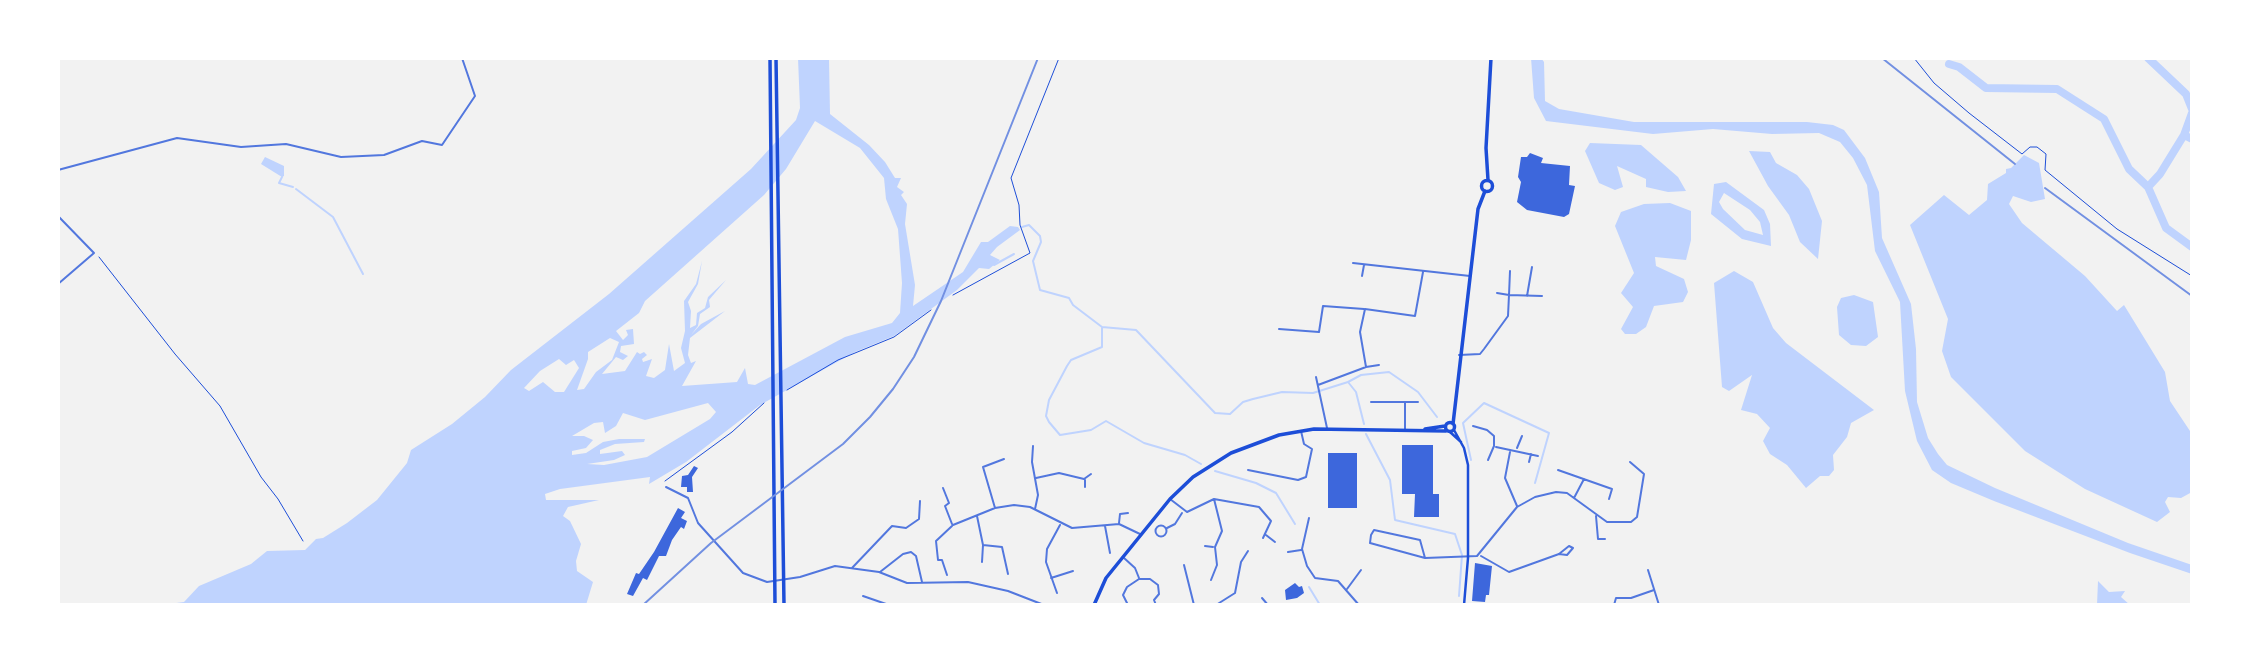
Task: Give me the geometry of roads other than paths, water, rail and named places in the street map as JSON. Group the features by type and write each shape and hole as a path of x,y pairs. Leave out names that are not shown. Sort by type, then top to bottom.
{"main road":[{"path":"770,58 775,605"},
{"path":"776,58 784,605"},
{"path":"1485,191 1493,187 1488,180 1486,148 1492,58"},
{"path":"1450,428 1478,209 1485,191 1482,183 1488,180"},
{"path":"1094,605 1106,578 1170,499 1198,473 1231,453 1279,435 1301,431 1450,428"},
{"path":"1450,428 1461,442 1468,465 1464,605"}],"street":[{"path":"58,170 177,138 241,147 286,144 341,157 384,155 422,141 442,145 475,96 462,58"},
{"path":"58,216 94,253 58,284"},
{"path":"1353,262 1470,276"},
{"path":"1362,276 1364,264"},
{"path":"1527,296 1532,267"},
{"path":"1459,355 1480,354 1508,316 1510,271"},
{"path":"1279,329 1319,332 1323,306 1415,316 1423,272"},
{"path":"1497,293 1542,296"},
{"path":"1365,309 1360,332 1366,367"},
{"path":"1318,385 1366,367 1379,365"},
{"path":"1316,377 1327,429"},
{"path":"1371,402 1418,402"},
{"path":"1405,402 1405,429"},
{"path":"1473,426 1492,433 1494,446 1488,460"},
{"path":"1248,470 1298,480 1306,477 1311,449 1304,444 1301,431"},
{"path":"1494,446 1510,452 1516,449 1522,436"},
{"path":"1034,446 1032,462 1038,495 1035,509"},
{"path":"1516,449 1538,456"},
{"path":"1510,452 1504,478 1517,507"},
{"path":"1529,462 1531,454"},
{"path":"995,508 983,467 1004,459"},
{"path":"1480,556 1506,517 1517,507 1549,493 1567,493 1596,516 1622,524 1631,522 1637,517 1644,474 1630,462"},
{"path":"1558,470 1612,489 1609,499"},
{"path":"1036,478 1059,473 1084,479 1091,474"},
{"path":"1574,498 1584,478"},
{"path":"1084,479 1085,487"},
{"path":"666,487 688,498 694,515 709,536 743,573 767,582 800,577 828,566 879,572 907,583 968,582 1021,595 1044,605"},
{"path":"943,488 949,503 944,506 953,525"},
{"path":"1170,499 1183,511 1195,510 1214,499 1262,509 1271,523 1263,538"},
{"path":"1211,580 1217,565 1214,547 1222,531 1214,499"},
{"path":"852,568 892,526 906,528 919,519 920,501"},
{"path":"947,575 942,560 939,560 936,541 953,525 995,508 1014,505 1035,509 1072,528 1119,524 1141,534"},
{"path":"1117,509 1120,514 1119,524"},
{"path":"1166,528 1175,524 1183,511"},
{"path":"1120,514 1128,513"},
{"path":"977,515 983,545 982,562"},
{"path":"1596,516 1598,539 1605,539"},
{"path":"1309,518 1302,549 1304,561 1315,578 1338,581 1359,605"},
{"path":"1057,593 1046,562 1047,549 1061,524"},
{"path":"1104,524 1110,553"},
{"path":"1425,558 1420,540 1374,530 1371,535 1370,542 1425,558 1480,556 1509,572 1559,554"},
{"path":"1265,534 1275,542"},
{"path":"983,545 1002,547 1008,574"},
{"path":"1205,546 1214,547"},
{"path":"1103,548 1108,547"},
{"path":"1288,552 1302,549"},
{"path":"1216,605 1235,593 1241,562 1248,551"},
{"path":"879,572 903,554 911,552 916,556 922,583"},
{"path":"1123,558 1135,568 1139,579"},
{"path":"1184,565 1194,605"},
{"path":"1051,578 1073,570"},
{"path":"1347,589 1361,570"},
{"path":"1648,570 1659,605"},
{"path":"1128,605 1123,595 1127,587 1139,579 1150,579 1158,585 1159,594 1154,600 1156,605"},
{"path":"1614,605 1615,598 1631,598 1654,590"},
{"path":"863,596 889,605"},
{"path":"1262,598 1268,605"}],"water":[{"path":"798,58 829,58 830,114 869,145 895,178 901,178 897,187 904,192 901,195 907,204 905,224 915,285 913,306 963,272 981,242 988,242 1010,226 1020,230 990,255 1000,260 989,269 979,268 957,290 894,336 855,352 760,405 686,462 649,484 650,477 560,489 545,494 546,500 599,500 568,507 563,516 570,521 581,544 576,561 577,571 593,582 586,605 161,605 184,602 199,586 251,564 267,551 305,550 316,539 323,538 347,523 377,500 407,463 411,450 452,424 485,397 511,370 609,294 751,169 796,120 800,108","holes":["815,121 860,148 884,178 886,199 898,229 902,283 900,313 892,323 845,337 755,385 748,384 745,368 737,382 682,386 696,361 691,363 688,355 690,338 725,311 701,324 691,335 698,326 700,314 710,307 709,300 726,280 708,297 705,308 697,313 696,325 690,328 691,311 688,302 698,284 702,261 696,284 684,301 685,331 681,348 685,363 674,371 669,344 665,370 654,378 646,376 652,359 643,362 642,359 647,355 644,352 637,352 625,371 602,374 616,357 623,360 628,356 620,352 621,346 634,344 633,329 626,330 628,335 623,340 616,331 639,313 645,301 764,195 786,169","610,338 619,342 612,360 596,372 584,389 577,390 588,352","559,359 566,365 574,360 579,368 564,392 555,392 543,382 529,391 524,388 540,371","708,403 716,412 710,419 647,457 604,465 587,464 614,460 625,455 622,451 600,454 600,450 615,444 644,442 645,439 603,442 586,453 572,455 572,451 586,448 593,440 584,436 572,436 594,423 603,422 605,433 616,426 623,413 645,420"]},
{"path":"1531,58 1541,58 1544,62 1545,101 1559,109 1634,122 1807,122 1833,125 1844,130 1865,158 1879,192 1882,238 1911,304 1916,349 1917,402 1928,438 1938,454 1947,465 1995,488 2128,543 2192,565 2192,574 1994,501 1951,483 1932,470 1917,441 1905,391 1900,302 1875,251 1867,185 1853,158 1840,142 1819,133 1772,134 1713,129 1653,134 1546,121 1534,98"},
{"path":"1590,143 1641,145 1678,177 1686,191 1668,192 1646,187 1646,179 1617,166 1623,187 1615,190 1599,183 1585,151"},
{"path":"1749,151 1770,152 1776,163 1797,175 1809,189 1822,221 1818,259 1800,242 1789,215 1768,186"},
{"path":"2024,155 2039,163 2045,199 2031,202 2013,196 2009,204 2022,223 2085,276 2117,311 2124,305 2165,372 2170,401 2192,434 2192,492 2181,498 2168,497 2165,502 2170,512 2157,522 2085,489 2025,451 1951,377 1942,351 1948,319 1910,225 1944,195 1969,215 1987,200 1988,184 2006,173 2006,169 2011,168"},
{"path":"265,157 284,166 284,176 261,164"},
{"path":"1726,182 1764,210 1770,224 1771,246 1742,239 1711,214 1714,184","holes":["1724,193 1750,210 1760,222 1763,235 1745,230 1719,202"]},
{"path":"1670,203 1691,211 1691,240 1686,260 1655,257 1656,266 1684,279 1688,292 1683,302 1654,306 1646,327 1636,334 1625,334 1621,329 1633,307 1621,293 1634,273 1615,226 1621,212 1644,204"},
{"path":"1734,271 1753,282 1773,328 1786,343 1874,410 1851,423 1847,437 1833,455 1834,470 1829,476 1820,476 1806,488 1787,465 1770,454 1763,441 1770,428 1757,414 1741,410 1752,375 1729,391 1722,387 1714,283"},
{"path":"1854,295 1873,302 1878,337 1866,346 1851,345 1839,335 1837,307 1841,298"},
{"path":"2098,581 2109,592 2125,591 2121,597 2130,605 2097,605"}],"waterway":[{"path":"2148,58 2186,94 2192,109"},
{"path":"1949,64 1959,67 1986,88 2057,89 2104,119 2129,169 2148,187 2166,228 2192,247"},
{"path":"2184,135 2192,113"},
{"path":"2148,187 2160,174 2184,135 2192,139"},
{"path":"282,177 279,183 293,187"},
{"path":"296,189 333,217 363,274"},
{"path":"1022,227 1029,225 1040,236 1041,242 1033,261 1040,290 1069,298 1073,305 1102,327 1136,330 1215,413 1230,414 1243,402 1282,392 1313,393 1348,382 1356,392 1364,424"},
{"path":"994,265 1014,254"},
{"path":"1102,328 1102,347 1071,360 1067,366 1049,400 1046,416 1049,422 1060,435 1091,430 1106,421 1144,443 1185,455 1201,464"},
{"path":"1348,382 1361,375 1389,372 1418,392 1437,417"},
{"path":"1471,460 1463,423 1484,403 1549,433 1535,483"},
{"path":"1366,434 1390,480 1395,520 1455,534 1462,555 1459,596"},
{"path":"1215,471 1256,483 1276,493 1295,524"},
{"path":"1309,587 1320,605"}],"railway":[{"path":"643,605 711,543 843,444 893,389 914,357 941,301 1038,58"},
{"path":"1882,58 2015,164"},
{"path":"2045,188 2192,296"}]}
